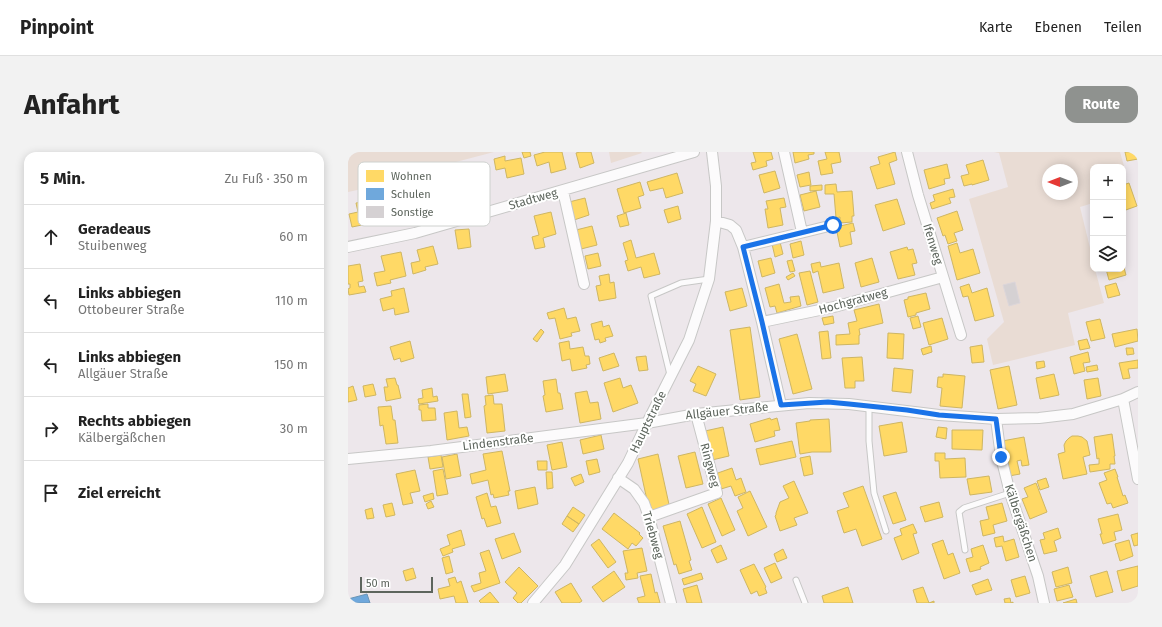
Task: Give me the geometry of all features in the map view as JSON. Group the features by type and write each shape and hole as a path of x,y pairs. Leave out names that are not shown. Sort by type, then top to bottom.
{"street":[{"name":"Stadtweg","path":"490,212 694,152"},
{"name":"Hauptstraße","path":"533,603 565,565 628,463 689,340 709,279 716,221 716,186 712,152"},
{"path":"784,152 802,232"},
{"name":"Ifenweg","path":"907,152 918,195 962,335"},
{"path":"562,191 584,284"},
{"path":"716,221 730,225 736,230 743,247 781,405"},
{"path":"743,247 833,225"},
{"name":"Stadtweg","path":"348,247 415,233 440,226"},
{"name":"Hochgratweg","path":"762,322 834,307 943,276"},
{"name":"Allgäuer Straße","path":"647,423 696,414 781,405 828,402 939,415 996,419 1039,418 1073,414 1123,399 1138,392"},
{"path":"1123,399 1138,479"},
{"name":"Ringweg","path":"649,517 717,493 696,414"},
{"name":"Kälbergäßchen","path":"996,419 1001,457 1010,493 1038,576 1044,603"},
{"name":"Lindenstraße","path":"348,459 647,423"},
{"name":"Triebweg","path":"618,478 634,489 644,503 671,603"}],"lane":[{"path":"671,377 651,296 681,283 709,279"},
{"path":"869,406 869,441 874,493 886,531"},
{"path":"965,550 959,512 964,508 1010,493"},
{"path":"796,580 805,603"}],"shaded area":[{"path":"348,152 494,152 456,162 358,162 358,190 348,192"},
{"path":"609,152 641,152 642,153 611,163"},
{"path":"994,152 1120,152 1123,164 1090,164 1090,204 1080,207 1090,248 1090,272 1096,272 1104,303 1068,313 1075,345 993,365 987,339 1004,322 969,199 1008,187 999,153"}],"building: Wohnen":[{"path":"522,152 530,152 531,156 524,158"},
{"path":"545,152 562,152 566,169 551,173 549,162 537,166 534,155"},
{"path":"591,152 594,163 580,168 576,153"},
{"path":"753,152 771,152 773,159 766,161 767,166 753,170 751,163 756,162"},
{"path":"793,152 814,152 814,154 808,155 809,159 795,163"},
{"path":"825,152 839,152 841,162 831,164 833,173 821,175 818,161 827,159"},
{"path":"895,152 897,160 889,163 895,184 877,189 870,167 880,164 878,157"},
{"path":"1125,152 1138,152 1138,159 1127,161"},
{"path":"505,156 505,161 521,158 524,174 507,178 505,168 496,170 494,159"},
{"path":"983,160 989,180 964,186 961,176 969,174 966,165"},
{"path":"947,164 950,178 944,179 945,184 929,189 924,170"},
{"path":"775,171 780,188 764,193 759,175"},
{"path":"809,172 811,185 800,187 797,175"},
{"path":"677,173 683,193 666,198 663,188 650,191 647,182"},
{"path":"640,182 644,195 638,197 641,208 624,213 617,189"},
{"path":"1129,183 1137,206 1126,210 1126,200 1126,184"},
{"path":"836,184 837,192 852,191 854,216 852,216 852,222 840,223 840,217 836,218 834,194 825,194 825,185"},
{"path":"822,185 822,190 810,191 810,186"},
{"path":"953,189 955,197 949,198 951,203 932,209 930,203 935,201 933,195"},
{"path":"816,191 820,207 804,211 800,195"},
{"path":"585,198 589,215 574,220 569,202"},
{"path":"784,198 786,207 780,208 783,225 768,228 765,209 768,209 766,201"},
{"path":"897,199 905,224 883,231 875,205"},
{"path":"678,206 681,219 668,223 664,210"},
{"path":"957,211 963,230 954,233 957,241 948,244 945,235 943,236 937,218"},
{"path":"358,212 358,226 352,227 349,214"},
{"path":"551,212 556,234 543,238 545,247 535,249 532,237 539,235 534,216"},
{"path":"626,213 629,225 620,227 617,216"},
{"path":"853,223 855,231 850,232 852,244 840,247 836,227"},
{"path":"592,226 597,245 581,249 576,230"},
{"path":"469,229 471,247 458,249 455,230"},
{"path":"631,240 636,258 654,253 660,274 644,278 641,267 628,271 625,261 628,260 623,243"},
{"path":"801,241 804,255 793,258 790,244"},
{"path":"780,242 783,254 775,257 772,244"},
{"path":"957,243 960,253 973,249 980,273 957,280 948,246"},
{"path":"433,246 438,264 425,267 426,270 413,274 411,263 420,261 417,250"},
{"path":"907,247 908,250 913,249 917,263 912,264 915,275 898,279 890,252"},
{"path":"401,252 406,276 390,280 391,283 377,286 374,273 385,271 381,256"},
{"path":"598,253 601,266 588,269 585,256"},
{"path":"771,258 775,273 762,277 758,261"},
{"path":"872,258 879,282 861,287 855,263"},
{"path":"792,260 795,271 790,272 787,261"},
{"path":"820,262 821,267 839,263 844,288 823,293 818,271 813,273 811,264"},
{"path":"360,264 363,281 358,282 359,287 364,286 366,292 349,295 348,289 350,288 350,284 348,284 348,266"},
{"path":"810,271 818,302 807,305 799,273"},
{"path":"1107,272 1125,272 1126,275 1109,280"},
{"path":"793,273 795,276 788,280 786,277"},
{"path":"609,274 610,283 614,282 616,298 599,301 596,286 601,285 599,276"},
{"path":"1116,283 1120,295 1108,298 1105,286"},
{"path":"779,284 784,303 791,302 790,297 799,296 801,306 777,313 775,306 770,307 765,288"},
{"path":"969,284 972,293 987,288 994,316 975,321 968,296 963,297 960,287"},
{"path":"404,288 409,312 395,315 394,308 383,311 380,299 392,296 391,291"},
{"path":"742,288 747,306 730,311 725,292"},
{"path":"926,293 930,309 908,317 904,300 908,299 908,297"},
{"path":"879,304 883,323 859,329 859,344 836,345 836,335 850,334 848,323 857,321 854,310"},
{"path":"564,308 567,319 576,317 580,331 571,333 572,336 560,339 555,318 549,319 547,313"},
{"path":"833,316 834,323 824,325 822,318"},
{"path":"918,316 921,327 913,329 910,318"},
{"path":"942,318 948,339 929,345 923,323"},
{"path":"1100,319 1105,338 1091,341 1086,322"},
{"path":"602,321 603,327 609,325 613,336 605,338 606,341 600,343 599,339 595,340 591,324"},
{"path":"750,327 760,397 740,400 730,330"},
{"path":"541,329 544,332 537,342 533,339"},
{"path":"1137,329 1138,341 1115,347 1112,334"},
{"path":"828,331 831,358 822,359 819,332"},
{"path":"888,333 904,334 903,359 887,358"},
{"path":"797,334 812,389 793,394 779,339"},
{"path":"1087,339 1090,348 1080,350 1078,341"},
{"path":"410,341 414,358 401,362 400,358 394,360 390,347"},
{"path":"569,341 570,349 583,347 585,356 589,356 590,364 586,365 587,368 572,371 570,359 562,361 559,343"},
{"path":"982,345 984,362 972,363 970,347"},
{"path":"931,346 932,352 923,355 921,349"},
{"path":"1126,348 1133,348 1134,354 1127,355"},
{"path":"1088,352 1090,362 1083,363 1085,371 1074,374 1070,357"},
{"path":"614,353 619,366 603,371 599,358"},
{"path":"646,356 648,370 639,371 636,357"},
{"path":"862,357 864,381 855,381 855,388 845,388 842,358"},
{"path":"1138,360 1138,368 1128,369 1130,378 1123,379 1119,363"},
{"path":"1044,361 1045,367 1037,369 1036,362"},
{"path":"1097,365 1098,370 1087,372 1086,367"},
{"path":"698,366 716,374 706,396 693,391 696,384 690,381"},
{"path":"1009,366 1017,405 998,409 990,370"},
{"path":"894,368 913,370 911,393 892,391"},
{"path":"505,374 508,391 488,394 486,377"},
{"path":"943,374 965,376 962,408 940,406 942,388 937,387 938,377 943,377"},
{"path":"1054,374 1059,395 1040,399 1036,378"},
{"path":"395,378 401,398 386,401 384,387 388,387 386,379"},
{"path":"620,378 623,388 631,385 638,403 613,412 604,383"},
{"path":"1098,378 1101,396 1087,399 1084,380"},
{"path":"556,379 558,393 560,393 563,409 546,412 543,396 545,395 543,381"},
{"path":"373,384 376,395 365,397 363,386"},
{"path":"353,386 357,400 348,402 348,388"},
{"path":"432,388 433,397 437,396 438,401 419,404 418,399 423,398 422,390"},
{"path":"587,391 590,403 598,402 601,419 580,423 575,393"},
{"path":"462,394 468,394 471,417 465,418"},
{"path":"493,395 494,404 502,404 505,431 487,433 484,406 486,405 485,396"},
{"path":"428,404 428,408 435,408 436,420 422,421 419,405"},
{"path":"391,406 393,420 395,420 398,443 386,444 383,425 380,426 378,407"},
{"path":"457,411 459,428 467,427 469,436 447,440 444,413"},
{"path":"770,418 771,420 777,418 780,430 774,431 775,436 755,442 750,424"},
{"path":"829,419 831,452 812,452 800,454 796,423 810,420"},
{"path":"902,422 907,452 884,456 879,426"},
{"path":"723,427 729,456 712,460 705,431"},
{"path":"938,427 947,428 946,439 936,437"},
{"path":"952,430 983,430 982,450 952,449"},
{"path":"1112,434 1115,464 1110,464 1110,469 1090,472 1089,465 1099,464 1094,437"},
{"path":"601,435 604,449 583,454 580,440"},
{"path":"1072,436 1082,437 1087,441 1090,455 1083,457 1087,474 1063,479 1058,454 1065,452 1064,445"},
{"path":"1024,437 1029,465 1022,466 1021,460 1017,461 1020,474 1009,476 1002,441"},
{"path":"792,441 796,457 760,465 756,449"},
{"path":"562,442 567,467 552,470 547,445"},
{"path":"502,451 510,491 508,491 509,495 494,498 493,494 491,495 488,480 472,484 470,474 486,470 483,454"},
{"path":"695,452 703,484 686,488 678,456"},
{"path":"935,453 945,453 945,459 965,458 966,477 940,478 939,461 935,461"},
{"path":"457,454 461,476 446,479 442,457"},
{"path":"658,454 670,509 650,514 638,459"},
{"path":"441,455 443,467 430,469 428,457"},
{"path":"810,456 813,474 804,476 800,458"},
{"path":"597,459 600,472 589,475 586,461"},
{"path":"537,461 547,461 547,470 538,470"},
{"path":"732,468 736,480 741,478 746,492 735,496 731,486 721,489 715,474"},
{"path":"443,469 448,494 437,496 433,471"},
{"path":"1115,469 1123,496 1125,495 1128,503 1113,508 1111,503 1107,504 1099,483 1107,480 1104,473"},
{"path":"415,470 420,491 410,493 413,503 403,505 396,474"},
{"path":"546,472 552,472 553,488 547,489"},
{"path":"581,474 584,482 575,486 571,478"},
{"path":"989,476 992,492 970,495 967,479"},
{"path":"1046,478 1049,487 1040,490 1037,481"},
{"path":"794,481 808,513 794,518 797,525 780,531 775,516 780,502 789,498 783,486"},
{"path":"1036,483 1047,512 1030,519 1022,499 1028,497 1024,488"},
{"path":"863,486 882,539 862,546 856,529 844,533 837,511 849,507 843,493"},
{"path":"535,487 538,504 518,509 515,491"},
{"path":"750,491 767,527 748,536 737,511 743,508 738,497"},
{"path":"896,492 906,520 893,524 883,496"},
{"path":"433,493 434,499 425,502 423,496"},
{"path":"487,493 491,507 496,506 501,523 487,527 484,518 482,519 476,497"},
{"path":"721,498 735,530 722,536 708,504"},
{"path":"431,501 434,507 428,509 426,504"},
{"path":"939,502 943,517 925,522 920,507"},
{"path":"392,503 395,515 386,517 383,505"},
{"path":"1002,503 1007,521 993,525 995,533 983,536 980,521 989,519 986,507"},
{"path":"573,507 585,515 579,524 567,516"},
{"path":"702,507 716,542 702,548 687,514"},
{"path":"372,508 374,518 367,519 365,510"},
{"path":"614,513 640,533 639,534 643,538 636,546 632,543 628,549 602,529"},
{"path":"1118,514 1122,530 1114,532 1116,540 1103,544 1098,519"},
{"path":"567,516 579,524 573,532 562,524"},
{"path":"680,521 691,560 689,561 692,570 679,574 676,564 674,565 663,526"},
{"path":"913,524 917,533 913,534 919,553 902,560 894,538 902,535 900,529"},
{"path":"1058,528 1061,538 1054,541 1057,551 1044,554 1040,540 1045,539 1043,533"},
{"path":"461,530 465,545 452,549 453,552 443,556 440,549 450,545 447,535"},
{"path":"514,533 521,552 502,559 495,539"},
{"path":"1138,533 1138,545 1134,546 1131,535"},
{"path":"1003,536 1004,542 1014,539 1019,557 1006,561 1002,546 996,547 994,538"},
{"path":"599,539 616,562 608,568 591,545"},
{"path":"943,540 948,555 953,553 960,573 944,579 932,544"},
{"path":"1129,540 1133,556 1120,561 1115,544"},
{"path":"721,545 727,559 717,563 711,550"},
{"path":"983,545 989,563 980,567 981,569 970,572 966,559 973,557 971,549"},
{"path":"642,548 647,571 637,573 638,578 626,580 625,573 628,573 623,551"},
{"path":"783,549 787,558 777,562 774,554"},
{"path":"489,550 500,583 474,592 471,586 481,583 479,573 486,571 480,553"},
{"path":"449,556 453,572 446,574 442,558"},
{"path":"775,563 782,578 771,583 764,568"},
{"path":"754,564 766,587 767,593 759,596 757,591 751,594 740,570"},
{"path":"1138,566 1138,586 1122,591 1117,571"},
{"path":"519,567 538,586 521,603 518,603 513,598 517,593 505,582"},
{"path":"1068,567 1072,583 1056,587 1052,572"},
{"path":"413,568 416,578 406,581 403,571"},
{"path":"614,571 625,587 603,602 592,587"},
{"path":"1107,571 1113,592 1096,597 1090,576"},
{"path":"701,573 703,579 684,585 682,579"},
{"path":"651,574 655,593 657,592 660,603 639,603 637,598 645,596 640,576"},
{"path":"1025,576 1030,593 1016,597 1011,580"},
{"path":"455,577 457,583 461,581 468,603 456,603 454,596 440,599 438,589 450,586 448,579"},
{"path":"988,579 992,590 976,595 972,585"},
{"path":"571,583 582,601 579,603 562,603 555,592"},
{"path":"697,585 702,603 687,603 683,589"},
{"path":"1069,585 1073,597 1057,601 1054,589"},
{"path":"848,587 853,603 824,603 822,596"},
{"path":"923,587 929,603 917,603 913,590"},
{"path":"490,592 499,603 481,603 479,601"},
{"path":"1010,598 1011,603 1005,603 1004,599"},
{"path":"1076,599 1077,603 1063,603"}],"building: Schulen":[{"path":"367,594 370,603 348,603 348,599"}],"building: Sonstige":[{"path":"1015,282 1020,303 1009,306 1003,285"}],"route":[{"path":"833,225 743,247 774,370 781,405 828,402 968,418 996,419 1001,457"}]}
